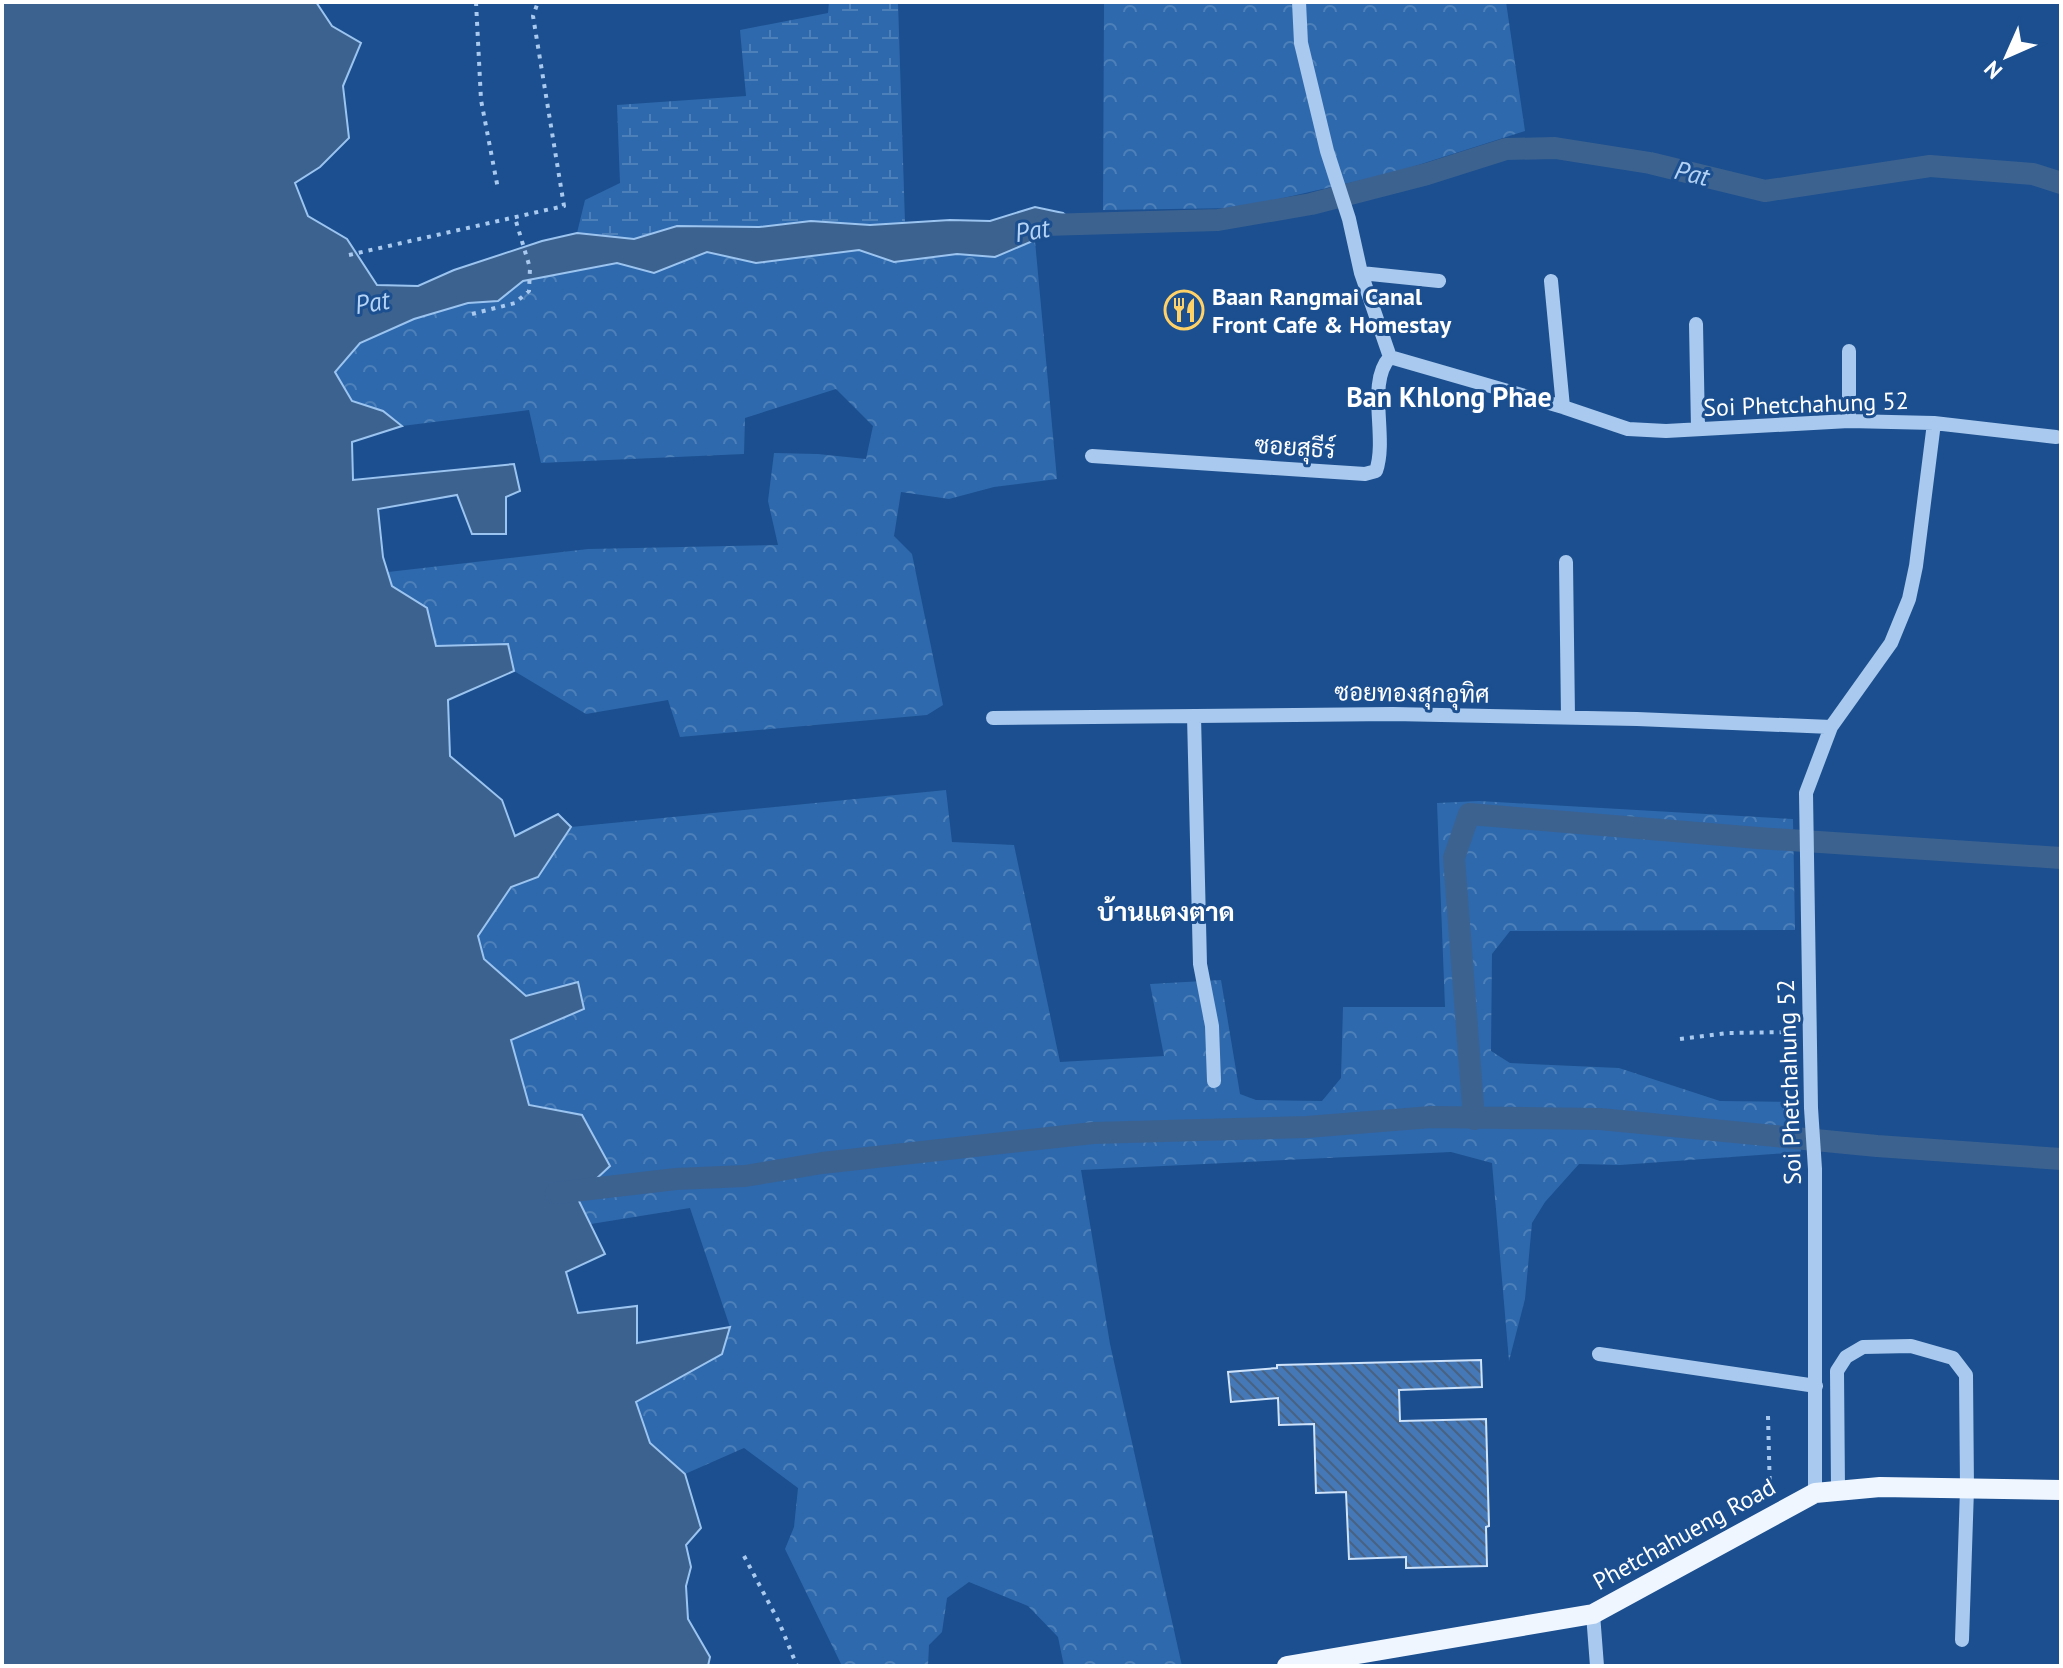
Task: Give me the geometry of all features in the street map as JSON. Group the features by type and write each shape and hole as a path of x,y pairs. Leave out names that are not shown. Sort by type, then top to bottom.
{"main road":[{"name":"Phetchahueng Road","path":"1287,1666 1593,1614 1815,1493 1880,1487 2061,1490"}],"street":[{"path":"1299,2 1301,43 1327,151 1349,219 1361,273 1390,357"},
{"path":"1361,273 1439,281"},
{"path":"1551,281 1563,407"},
{"path":"1696,324 1698,429"},
{"path":"1849,351 1849,421"},
{"name":"Soi Phetchahung 52","path":"1390,357 1628,429 1698,429 1849,421 1934,423 1909,599 1891,643 1831,727 1806,796 1805,887 1814,1153 1815,1493"},
{"name":"ซอยสุธีร์","path":"1092,456 1365,474 1376,471 1380,451 1380,370 1390,357"},
{"path":"1934,423 2056,437"},
{"path":"1566,562 1568,717"},
{"name":"ซอยทองสุกอุทิศ","path":"993,718 1393,714 1831,727"},
{"path":"1194,716 1200,964 1212,1026 1214,1081"},
{"path":"1838,1489 1837,1371 1846,1357 1863,1347 1911,1346 1953,1358 1966,1375 1967,1489 1962,1640"},
{"path":"1599,1354 1816,1386"},
{"path":"1593,1614 1597,1666"}],"path":[{"path":"476,2 481,100 498,189"},
{"path":"349,255 564,206 533,16 538,2"},
{"path":"472,314 515,303 529,291 530,268 515,217"},
{"path":"1680,1039 1727,1033 1809,1032"},
{"path":"1768,1416 1771,1517"},
{"path":"744,1556 772,1607 797,1666"}],"green space":[{"path":"829,2 898,2 905,223 870,225 811,221 759,227 677,226 634,239 577,233 585,200 620,183 617,105 746,96 740,30 828,13"},
{"path":"1104,2 1506,2 1525,131 1393,173 1239,208 1103,210"},
{"path":"1035,241 1057,479 994,487 949,499 901,492 894,536 912,554 943,705 927,715 680,737 668,700 586,714 514,671 508,644 436,646 427,608 392,586 388,572 588,549 778,545 768,501 774,453 866,459 873,426 836,389 745,418 744,454 541,463 529,410 402,426 383,411 352,401 335,372 360,343 414,319 468,303 498,301 523,281 617,263 654,273 707,252 756,263 859,250 894,262 957,254 995,257"},
{"path":"946,790 952,842 1014,845 1060,1062 1164,1056 1150,984 1221,980 1240,1094 1256,1100 1322,1101 1341,1078 1343,1007 1445,1007 1437,803 1479,801 1793,819 1795,930 1510,931 1492,954 1491,1051 1510,1063 1619,1068 1720,1101 1797,1102 1801,1152 1620,1165 1579,1164 1545,1202 1532,1223 1525,1299 1509,1361 1492,1163 1451,1152 1081,1170 1110,1344 1182,1666 1064,1666 1058,1637 1028,1606 969,1582 947,1598 942,1632 929,1645 928,1666 842,1666 785,1549 794,1527 798,1488 744,1448 685,1474 650,1443 636,1401 722,1354 730,1327 690,1208 591,1224 577,1197 582,1115 529,1105 511,1040 584,1009 577,982 526,996 484,959 478,936 511,887 538,877 571,827"}],"water":[{"path":"2,2 316,2 332,26 361,43 343,86 349,138 320,167 295,183 308,216 347,239 377,285 418,286 454,270 542,241 577,233 634,239 677,226 759,227 811,221 870,225 990,221 1035,207 1063,213 1075,223 995,257 957,254 894,262 859,250 756,263 707,252 654,273 617,263 523,281 498,301 468,303 414,319 360,343 335,372 352,401 383,411 402,426 352,442 353,480 514,464 520,491 506,497 506,534 472,534 457,495 378,509 383,557 392,586 427,608 436,646 508,644 514,671 448,700 450,756 502,800 515,836 558,814 571,827 538,877 511,887 478,936 484,959 526,996 578,982 584,1009 511,1040 529,1105 582,1115 610,1166 577,1197 605,1254 566,1272 578,1313 637,1306 637,1343 730,1327 722,1354 636,1402 650,1443 685,1474 701,1528 686,1545 691,1567 686,1586 688,1619 710,1657 708,1666 2,1666"}],"building":[{"path":"1481,1360 1482,1387 1399,1390 1400,1421 1486,1419 1487,1566 1406,1568 1406,1557 1349,1559 1346,1492 1316,1493 1314,1424 1279,1425 1278,1398 1231,1402 1228,1372 1277,1368 1277,1365"}],"waterway":[{"name":"Pat","path":"1045,225 1218,220 1311,204 1427,174 1506,149 1555,148 1650,163 1765,191 1930,166 2033,174 2061,183"},
{"path":"1474,1119 1454,858 1469,814 1758,838 2061,858"},
{"path":"556,1193 676,1179 745,1176 822,1163 1093,1133 1307,1127 1431,1117 1600,1119 1877,1146 2061,1159"}],"place":[{"name":"Baan Rangmai Canal Front Cafe & Homestay","path":"1184,310"}],"district":[{"name":"Ban Khlong Phae","path":"1449,396"},
{"name":"บ้านแตงตาด","path":"1166,911"}]}
